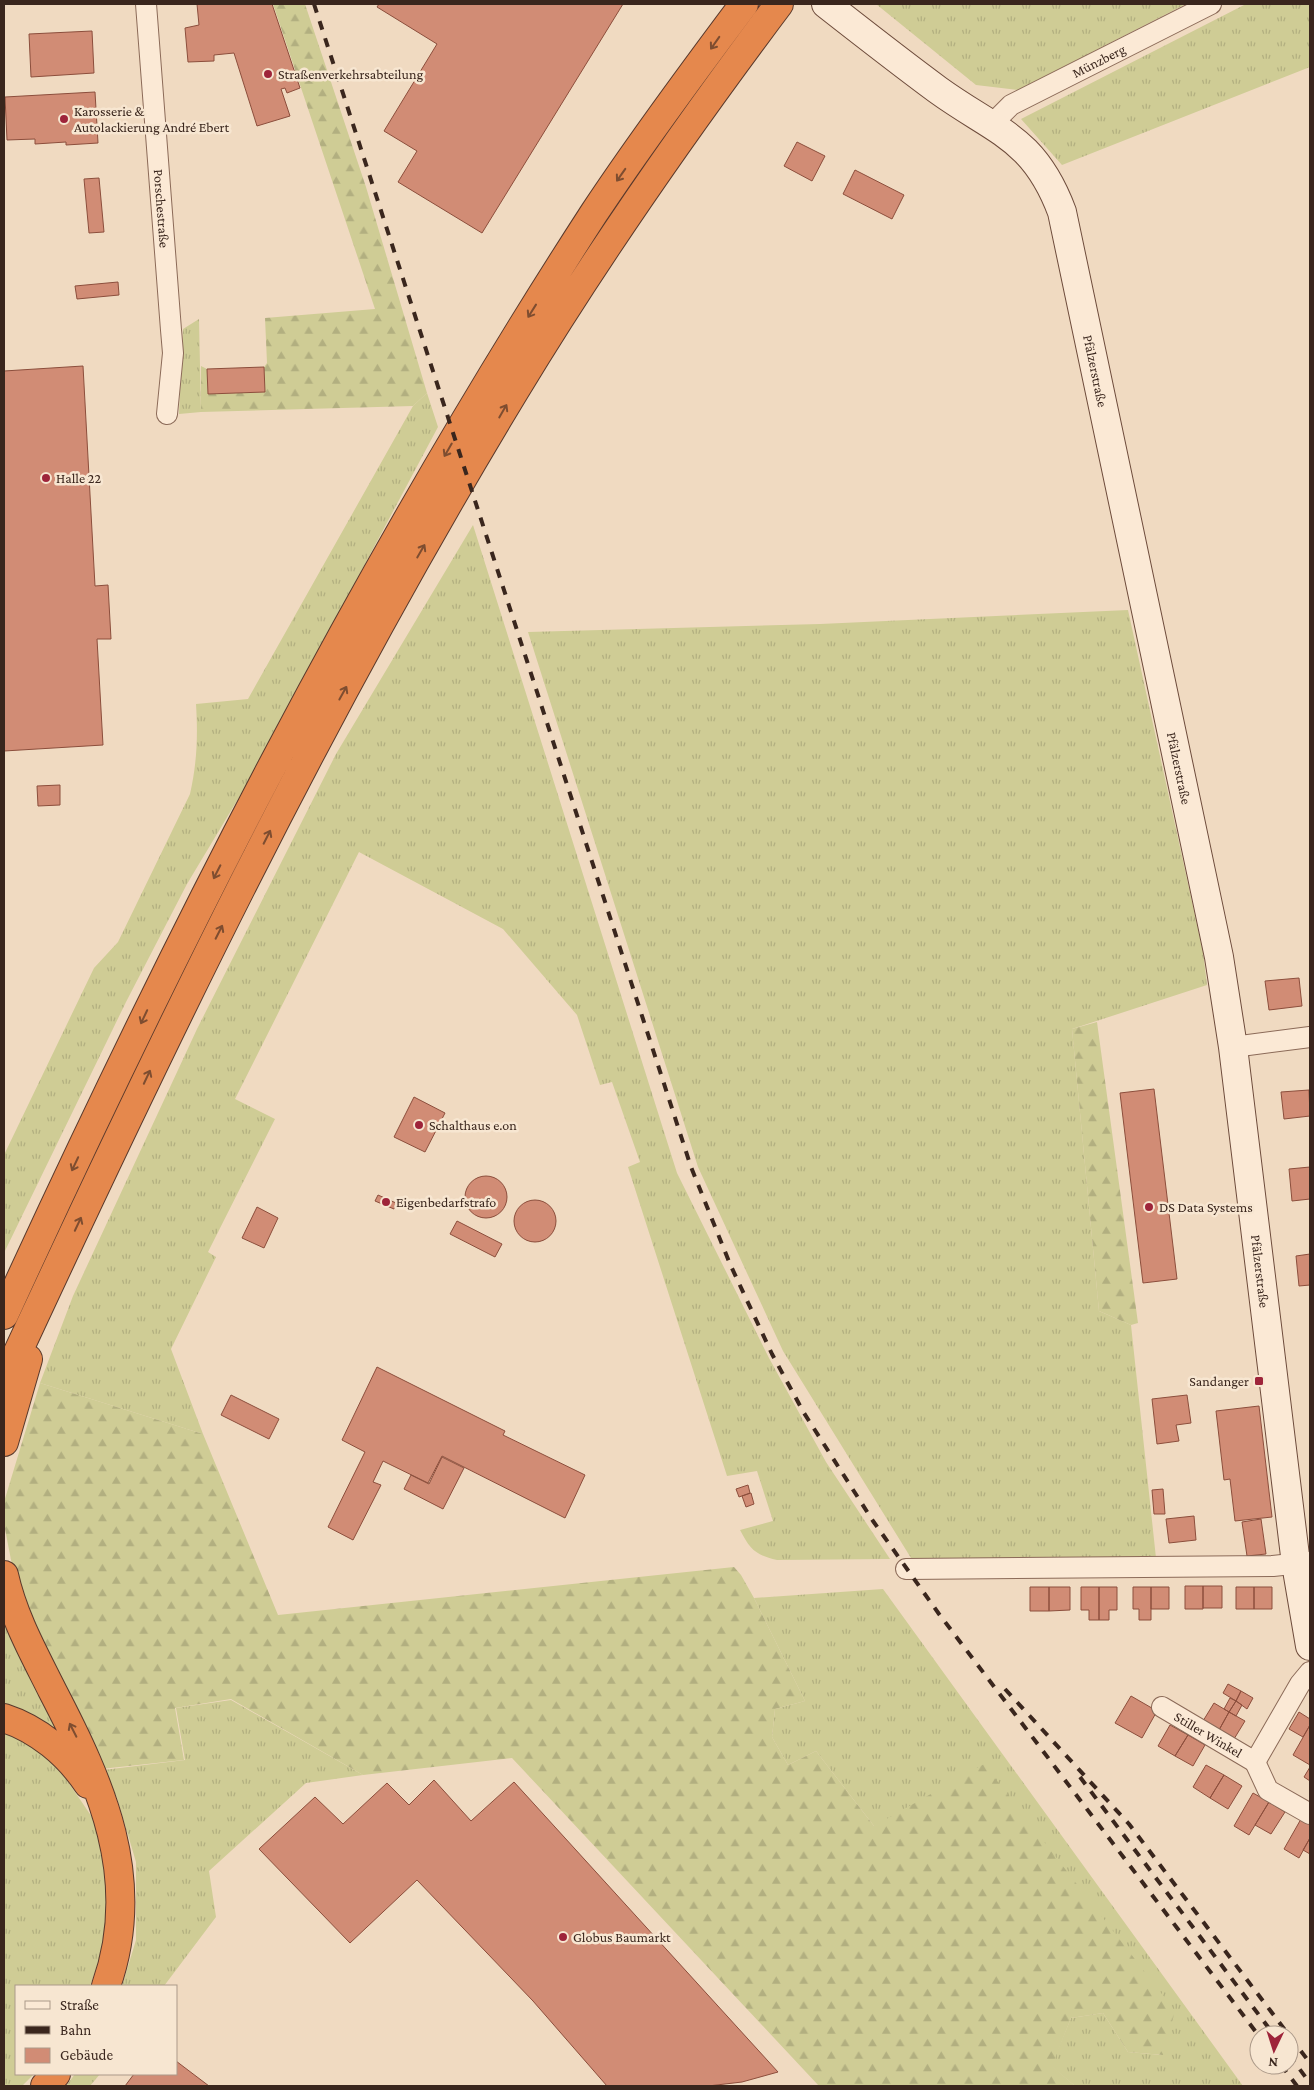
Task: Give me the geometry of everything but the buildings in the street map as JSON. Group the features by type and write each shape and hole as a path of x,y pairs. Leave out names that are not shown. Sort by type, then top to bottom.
{"highway":[{"path":"4,1315 148,1010 239,828 381,567 486,385 596,210 744,4"},
{"path":"4,1382 56,1268 176,1017 314,744 412,568 515,391 621,225 778,4"},
{"path":"4,1295 30,1258"},
{"path":"4,1442 56,1268"},
{"path":"4,1574 16,1617 84,1752 100,1792 117,1850 121,1912 117,1944 106,1985"},
{"path":"4,1718 32,1730 68,1758 94,1793 109,1824"},
{"path":"45,2086 55,2075"}],"street":[{"name":"Porschestraße","path":"146,4 172,330 173,353 168,414"},
{"name":"Pfälzerstraße","path":"826,4 940,92 992,124 1018,144 1039,165 1053,190 1062,212 1210,909 1233,1047 1303,1563 1310,1646"},
{"name":"Münzberg","path":"992,124 1012,105 1210,4"},
{"path":"1233,1047 1310,1038"},
{"path":"906,1569 1273,1566 1303,1563"},
{"name":"Stiller Winkel","path":"1256,1762 1300,1684 1310,1672"},
{"name":"Stiller Winkel","path":"1162,1707 1256,1762 1268,1790 1310,1814"}],"green space":[{"path":"273,4 305,4 366,187 427,393 413,406 201,412 201,366 207,369 208,394 265,392 264,367 267,363 265,318 375,309"},
{"path":"876,4 1186,4 1018,90 976,85"},
{"path":"1246,4 1310,4 1310,67 1062,165 1021,119"},
{"path":"199,319 201,412 179,414 183,329"},
{"path":"427,393 438,427 253,774 187,884 126,1002 4,1253 4,1155 94,968 118,942 190,794 196,749 196,704 248,699 413,406"},
{"path":"473,525 677,1173 769,1358 826,1462 890,1559 777,1560 763,1556 750,1547 740,1530 773,1521 757,1471 727,1476 628,1167 640,1162 612,1082 600,1085 577,1015 503,929 359,852 235,1099 275,1119 208,1252 216,1257 171,1349 203,1434 40,1383 73,1296 197,1029 336,754"},
{"path":"1128,610 1203,952 1207,985 1072,1029 1099,1311 1131,1325 1156,1558 911,1558 783,1351 698,1167 528,632 820,624"},
{"path":"1097,1022 1138,1323 1131,1325 1099,1311 1072,1029"},
{"path":"40,1383 203,1434 278,1615 734,1567 741,1575 754,1598 805,1701 775,1709 772,1737 788,1765 816,1751 874,1826 984,1764 1175,2011 1163,2055 1128,2052 1103,2013 1071,2018 1052,2066 1075,2086 819,2086 512,1758 363,1775 231,1699 175,1708 184,1760 101,1769 20,1606 4,1524 4,1502"},
{"path":"883,1589 1243,2086 1075,2086 1051,2066 1071,2018 1103,2013 1128,2052 1162,2055 874,1826 816,1751 788,1765 772,1737 775,1709 805,1701 754,1598"},
{"path":"4,1602 65,1745 4,1712"},
{"path":"231,1700 363,1775 306,1783 209,1871 216,1917 165,1985 122,1985 136,1940 136,1862 117,1798 103,1770 185,1760 176,1708"},
{"path":"4,1732 32,1742 58,1767 96,1823 105,1862 107,1913 100,1957 90,1985 15,1985 15,2075 33,2075 22,2086 4,2086"},
{"path":"74,2075 99,2075 90,2086 66,2086"}],"railway":[{"path":"314,4 691,1167 730,1264 772,1354 804,1413 873,1521 939,1614 1251,2025"},
{"path":"1005,1689 1129,1824 1310,2063"},
{"path":"1080,1777 1266,2025"},
{"path":"1299,2068 1310,2083"},
{"path":"1289,2075 1297,2086"}],"place":[{"name":"Straßenverkehrsabteilung","path":"268,74"},
{"name":"Karosserie & Autolackierung André Ebert","path":"64,119"},
{"name":"Halle 22","path":"46,478"},
{"name":"Schalthaus e.on","path":"419,1125"},
{"name":"Eigenbedarfstrafo","path":"386,1202"},
{"name":"DS Data Systems","path":"1149,1207"},
{"name":"Sandanger","path":"1259,1381"},
{"name":"Globus Baumarkt","path":"563,1937"}]}
